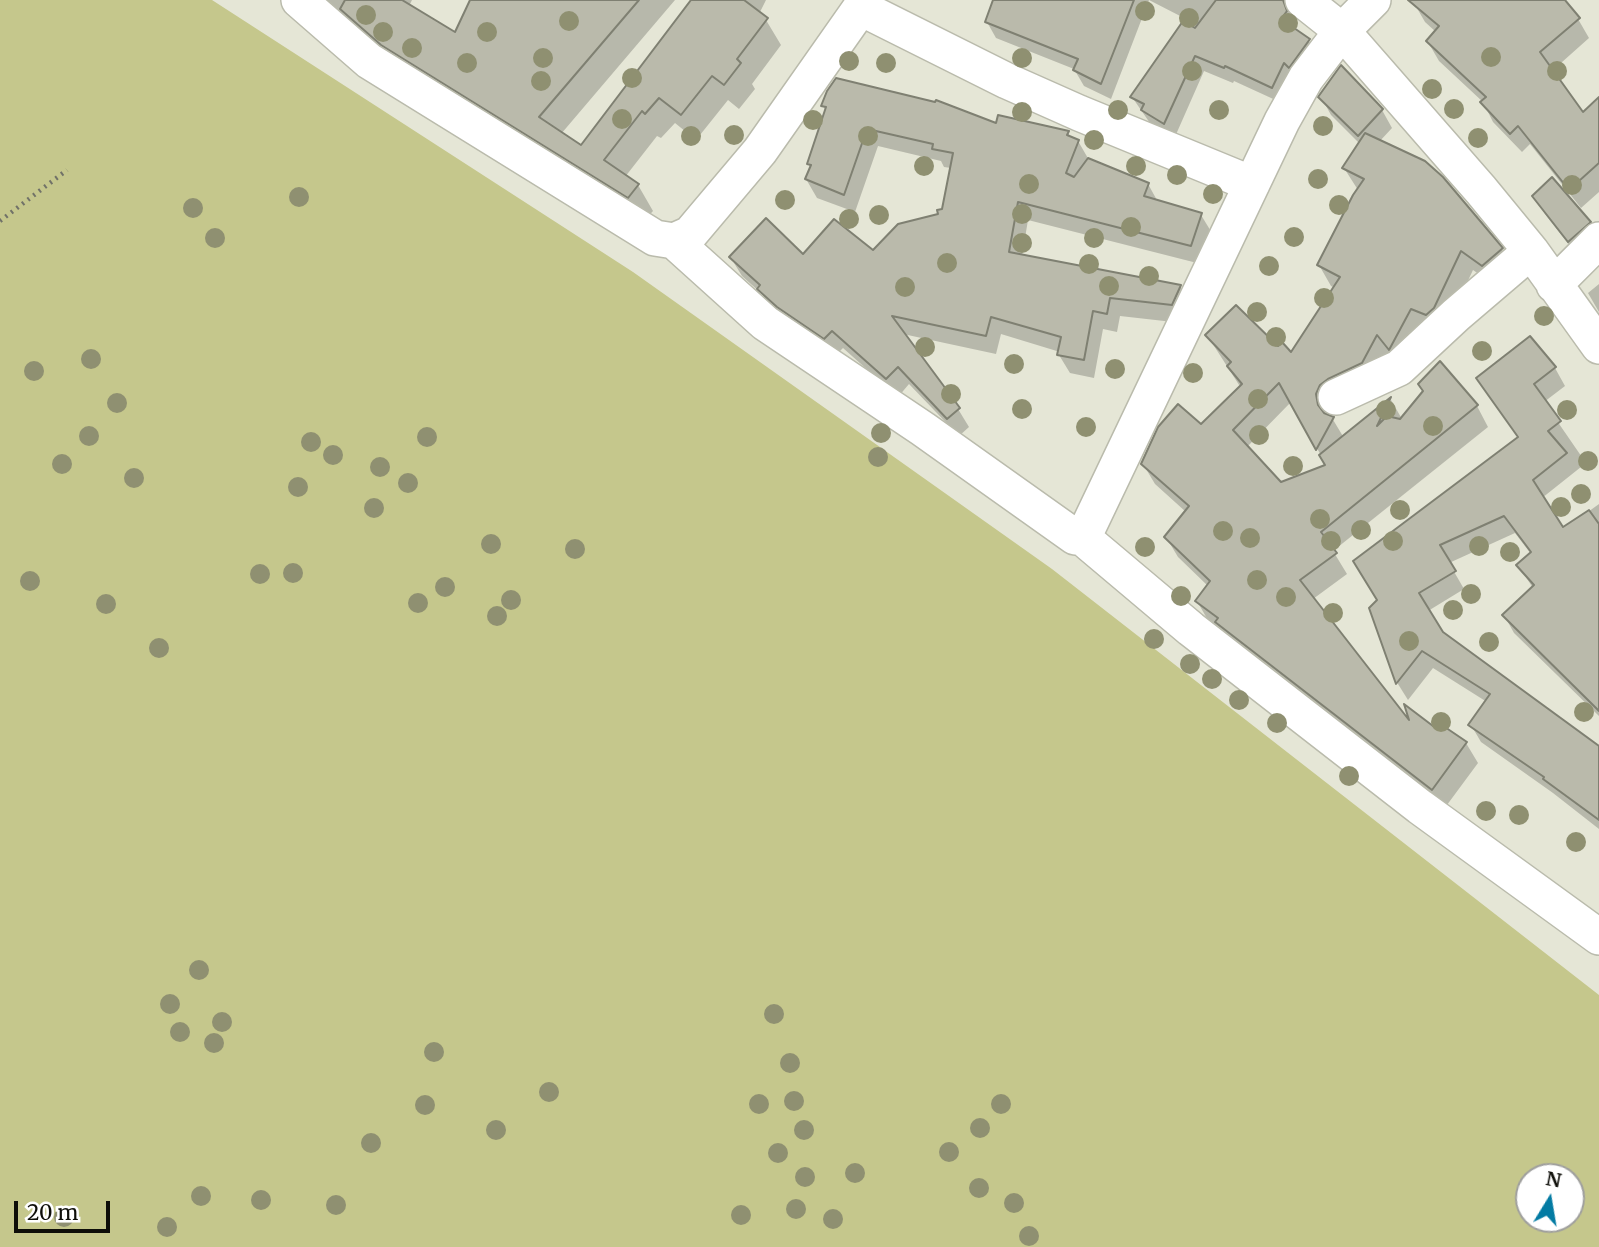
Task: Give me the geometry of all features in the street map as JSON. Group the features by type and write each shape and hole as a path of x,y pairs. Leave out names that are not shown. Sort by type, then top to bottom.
{"street":[{"path":"299,0 369,61 655,238 674,241 690,234 760,151 863,4 1007,81 1252,184"},
{"path":"1303,0 1342,31 1531,251 1599,346"},
{"path":"1083,538 1252,184 1306,78 1342,31 1373,0"},
{"path":"1554,285 1599,240"},
{"path":"674,241 765,323 923,429 1075,537 1083,538 1191,629 1420,807 1599,937"},
{"path":"1336,397 1399,368 1531,251"}],"path":[{"path":"0,220 67,170"}],"green space":[{"path":"0,0 212,0 633,272 1052,569 1599,995 1599,1247 0,1247"}],"building":[{"path":"345,0 402,0 455,32 470,0 639,0 539,117 581,145 691,0 744,0 768,18 737,59 741,63 724,85 712,76 681,115 659,98 645,114 642,111 604,160 639,184 628,198 381,45 340,9"},
{"path":"993,0 1134,0 1101,84 1073,70 1078,59 985,22"},
{"path":"1216,0 1283,0 1287,11 1281,19 1310,39 1289,68 1284,63 1272,88 1225,66 1224,68 1195,56 1164,124 1141,110 1144,104 1130,97 1183,21 1195,28"},
{"path":"1408,0 1565,0 1580,18 1540,52 1583,112 1599,97 1599,163 1569,190 1518,126 1510,134 1480,102 1486,97 1426,41 1439,26"},
{"path":"1341,65 1383,109 1358,136 1318,97"},
{"path":"836,78 935,102 936,100 996,123 998,115 1069,131 1067,135 1079,140 1066,173 1074,177 1088,158 1149,183 1144,196 1202,213 1191,246 1018,202 1009,252 1181,285 1172,305 1110,298 1107,314 1093,311 1084,360 1057,355 1061,337 991,317 986,336 892,316 960,408 947,419 898,367 886,379 832,331 824,339 777,307 757,289 760,285 729,257 766,218 803,254 834,219 873,250 898,224 938,214 937,210 942,209 953,153 932,149 933,144 867,129 844,195 805,179 811,165 807,164 826,107 821,106"},
{"path":"1365,133 1425,161 1443,177 1503,248 1482,266 1461,251 1434,308 1426,315 1411,309 1389,350 1377,335 1362,363 1320,385 1316,394 1318,405 1324,413 1334,417 1316,450 1279,383 1233,430 1281,482 1325,465 1319,455 1391,397 1377,426 1387,416 1400,419 1423,391 1418,384 1440,361 1478,405 1321,532 1337,553 1300,580 1409,720 1404,704 1433,726 1436,721 1467,742 1432,790 1215,622 1218,618 1195,601 1210,581 1164,537 1189,506 1141,464 1158,427 1178,404 1201,424 1242,384 1227,366 1231,362 1205,335 1236,305 1278,346 1282,342 1291,352 1340,277 1317,265 1364,179 1342,168"},
{"path":"1552,177 1591,222 1568,242 1532,196"},
{"path":"1530,336 1556,367 1534,384 1561,421 1548,431 1567,453 1533,480 1563,527 1589,510 1599,524 1599,711 1502,615 1534,585 1516,565 1531,552 1504,516 1440,545 1456,571 1419,593 1443,632 1599,746 1599,820 1543,779 1544,777 1468,725 1490,694 1422,651 1396,684 1369,608 1377,600 1353,561 1518,437 1476,378"}]}
